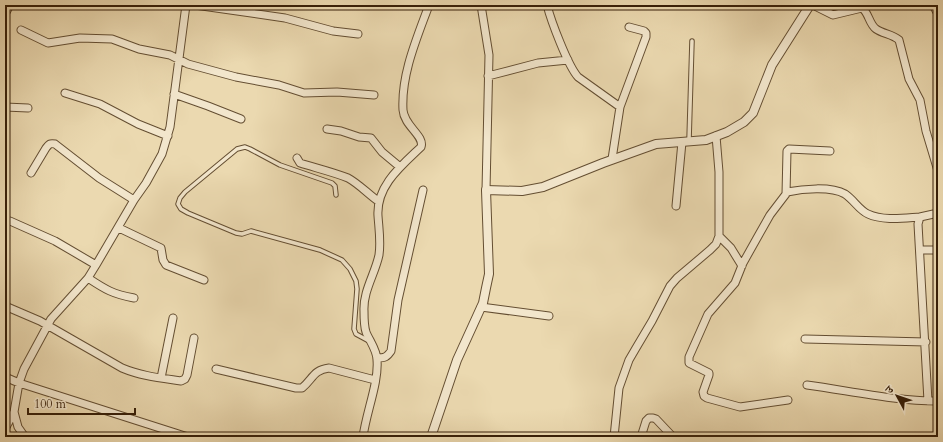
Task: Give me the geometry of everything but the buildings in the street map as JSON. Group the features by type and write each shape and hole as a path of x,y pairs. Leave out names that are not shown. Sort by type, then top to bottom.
{"street":[{"path":"5,14 10,5"},
{"path":"5,429 14,412 19,382 24,369 47,326 51,319 88,278 162,154 168,136 186,5"},
{"path":"194,5 225,7 285,18 333,31 358,34"},
{"path":"364,437 375,380 377,358 365,330 364,309 367,291 378,257 380,244 378,201 386,184 395,171 422,144 420,138 405,121 402,103 408,68 429,5"},
{"path":"431,437 457,360 481,307 489,274 486,190 489,55 482,5"},
{"path":"547,5 574,73 620,107"},
{"path":"486,190 522,191 542,187 612,159 656,144 706,140 744,122 753,113 772,64 810,5"},
{"path":"814,5 833,15 862,8 876,29 899,40 909,79 920,100 926,131 938,171"},
{"path":"933,5 938,14"},
{"path":"612,159 620,107 646,36 644,31 630,27"},
{"path":"21,30 48,43 80,38 112,39 140,49 170,55 188,64 236,77 279,85 304,93 319,94 337,92 374,95"},
{"path":"488,76 538,63 568,60"},
{"path":"65,93 100,104 138,124 168,136"},
{"path":"174,94 241,120"},
{"path":"5,107 28,108"},
{"path":"327,129 341,131 359,138 371,138 382,152 400,167"},
{"path":"614,437 619,388 633,354 670,286 716,244 719,236 719,172 716,136"},
{"path":"676,206 686,141"},
{"path":"31,173 46,148 52,143 99,178 134,200"},
{"path":"788,400 740,407 707,398 704,396 703,392 709,373 691,364 689,357 708,314 735,283 742,266 770,215 787,192 787,151 789,149 830,151"},
{"path":"297,158 300,163 347,178 378,201"},
{"path":"787,192 807,189 837,191 844,194 863,211 872,215 890,218 920,217 938,213"},
{"path":"377,358 384,358 388,356 391,351 398,300 424,190"},
{"path":"920,217 918,224 926,342 928,401"},
{"path":"10,220 55,241 96,265"},
{"path":"119,228 161,248 163,260 166,265 204,280"},
{"path":"719,236 731,248 742,266"},
{"path":"920,250 938,250"},
{"path":"88,278 107,291 134,298"},
{"path":"5,306 40,321 122,368 131,372 161,378 181,381 185,379 194,338"},
{"path":"481,307 549,316"},
{"path":"161,378 173,318"},
{"path":"805,339 926,342"},
{"path":"216,369 296,388 302,388 315,372 321,369 329,368 375,380"},
{"path":"5,376 19,382 188,437"},
{"path":"807,384 893,399 938,401"},
{"path":"14,412 18,427 24,437"},
{"path":"641,437 648,418 656,419 674,437"}],"lane":[{"path":"686,141 692,41"},
{"path":"336,195 335,186 332,183 280,165 245,147 237,149 185,192 180,198 178,204 181,209 188,213 236,234 242,234 251,230 320,250 342,260 356,281 357,289 354,329 356,334 370,341"}]}
